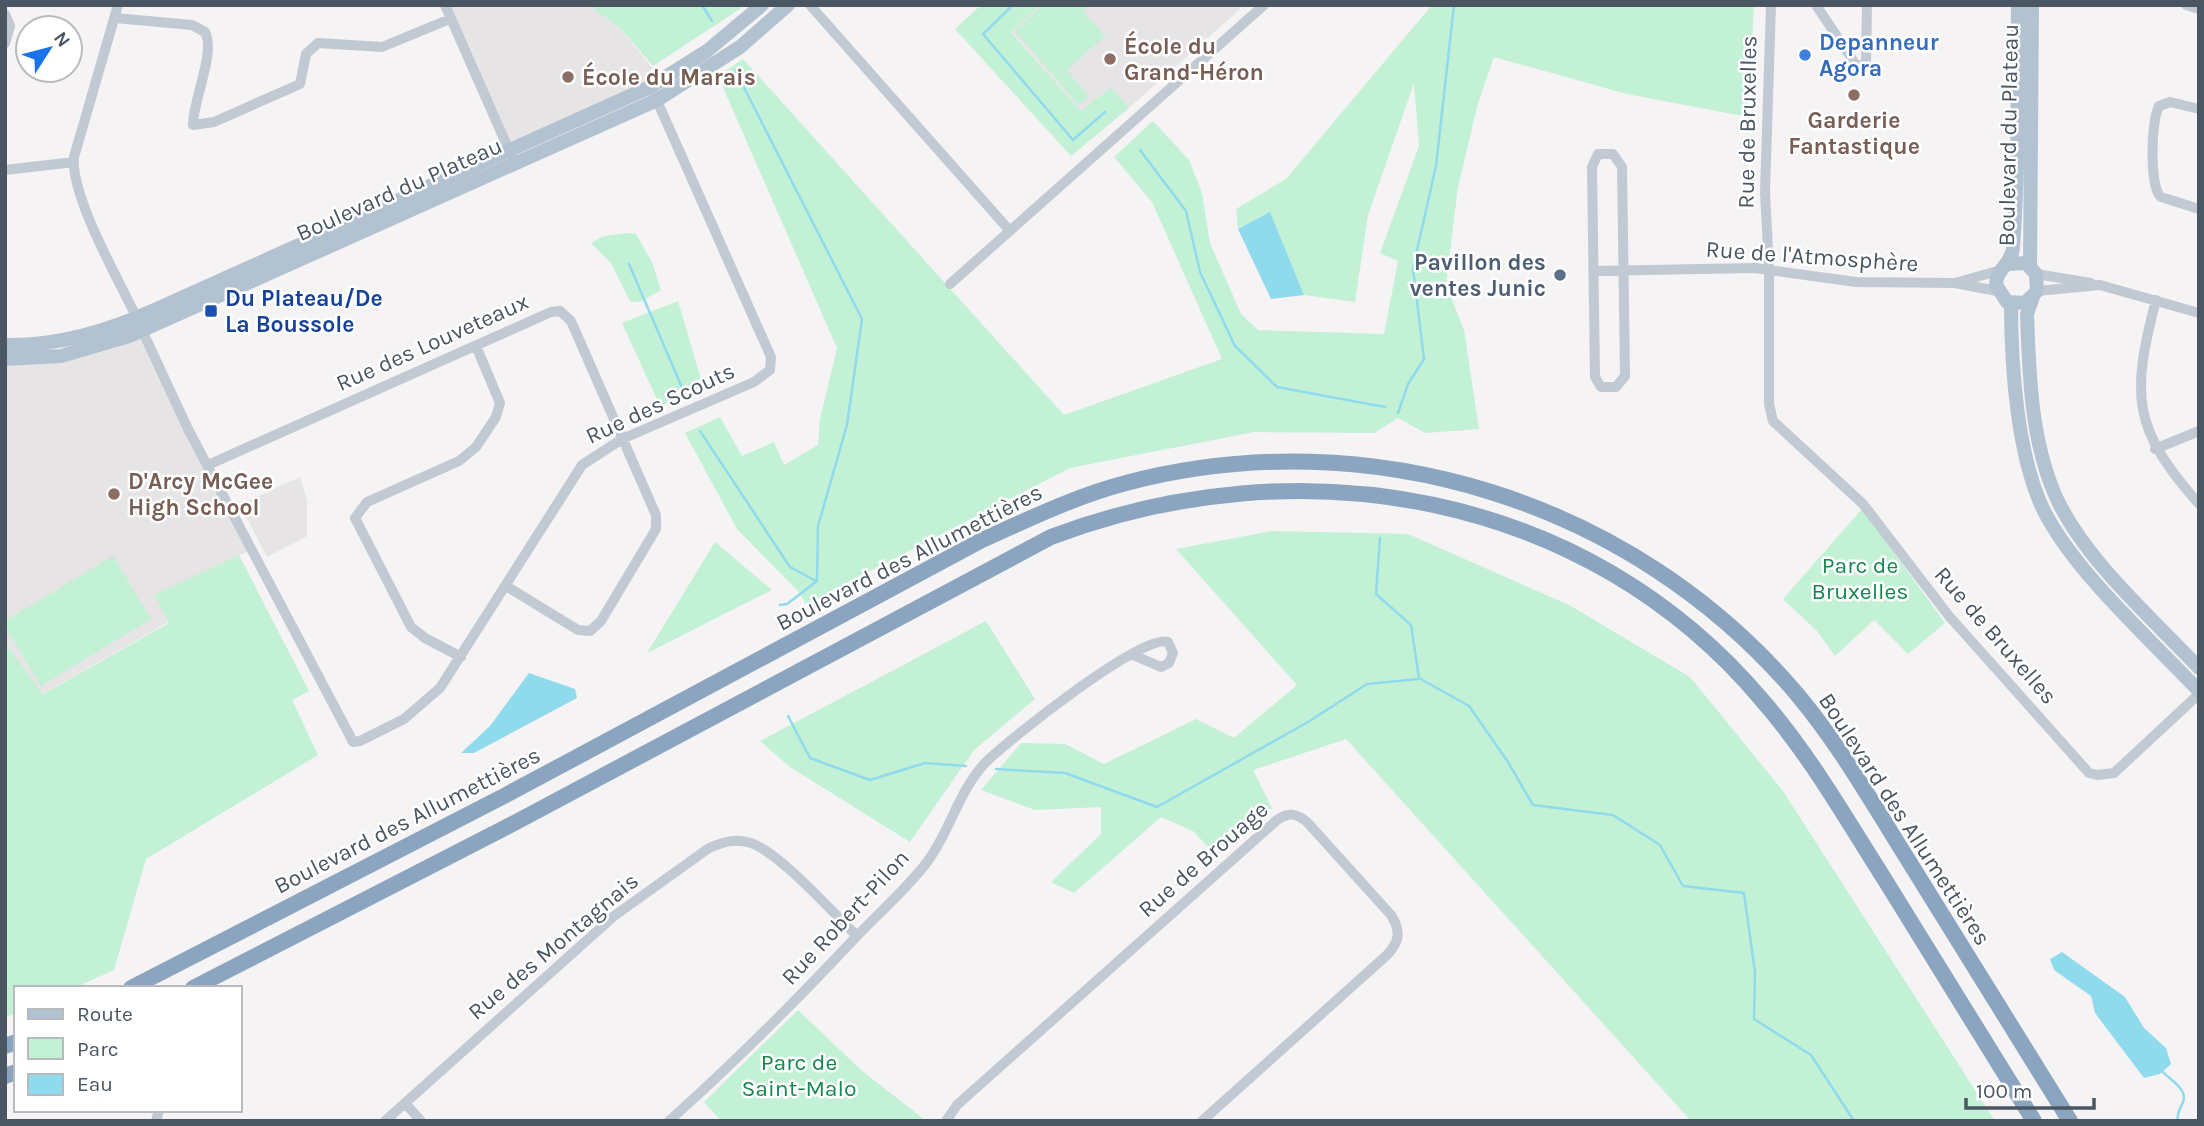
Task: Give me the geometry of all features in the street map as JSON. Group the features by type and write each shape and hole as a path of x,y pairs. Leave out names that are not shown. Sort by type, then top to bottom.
{"highway":[{"name":"Boulevard des Allumettières","path":"135,986 509,793 982,540 1062,504 1122,484 1205,467 1303,461 1392,468 1446,478 1504,495 1581,526 1658,569 1734,629 1784,680 1826,733 2070,1121"},
{"name":"Boulevard des Allumettières","path":"197,986 520,820 1004,560 1073,528 1143,506 1222,494 1308,490 1390,496 1459,510 1558,546 1644,596 1711,648 1762,699 1811,763 2034,1121"},
{"path":"509,793 520,820"},
{"path":"1977,1028 2002,1012"}],"main road":[{"name":"Boulevard du Plateau","path":"653,93 762,5"},
{"name":"Boulevard du Plateau","path":"5,359 76,353 653,93 740,47 788,5"},
{"name":"Boulevard du Plateau","path":"2004,267 2013,253 2018,187 2018,5"},
{"name":"Boulevard du Plateau","path":"2032,5 2033,270"},
{"path":"2035,294 2021,304 2011,303 1997,291 1996,280 2004,267 2021,262 2033,270 2035,294 2027,314 2036,424 2045,467 2056,497 2091,551 2199,668"},
{"path":"2011,303 2021,436 2033,482 2045,513 2080,564 2199,692"},
{"name":"Boulevard du Plateau","path":"5,345 72,340 139,324"}],"street":[{"path":"118,5 74,162 78,189 139,324 208,465"},
{"path":"445,5 512,156"},
{"path":"810,5 1010,231"},
{"path":"950,284 1264,5"},
{"name":"Rue de Bruxelles","path":"1772,5 1765,192 1769,269 1769,404 1773,421 1863,504 1949,616 2090,772 2098,775 2114,773 2199,692"},
{"path":"1816,5 1858,68 1866,62 1867,5"},
{"path":"2186,5 2199,9"},
{"path":"5,14 10,26 5,43"},
{"path":"115,18 192,25 205,32 208,54 194,100 193,125 214,122 300,84 306,54 317,43 382,47 450,19"},
{"name":"Rue des Scouts","path":"208,465 310,666 353,742 394,725 418,709 440,688 576,472 589,459 622,439 754,382 772,366 771,356 653,93"},
{"path":"2199,109 2171,102 2159,106 2155,117 2153,181 2161,197 2199,209"},
{"path":"1598,154 1613,154 1622,166 1624,271 1625,376 1616,387 1601,387 1595,377 1593,271 1592,167 1598,154"},
{"path":"5,170 74,162"},
{"name":"Rue de l'Atmosphère","path":"1955,283 2004,267"},
{"name":"Rue de l'Atmosphère","path":"1593,271 1769,269 1867,283 1955,283 1997,291"},
{"path":"2033,270 2109,286 2199,313"},
{"path":"2035,294 2093,284"},
{"path":"2156,300 2140,382 2142,411 2155,449 2199,504"},
{"name":"Rue des Louveteaux","path":"208,465 551,312 565,313 657,524 601,621 590,631 578,630 506,586"},
{"path":"461,657 425,638 411,627 355,518 367,502 459,461 476,447 496,417 500,403 476,346"},
{"path":"2155,449 2199,431"},
{"name":"Rue Robert-Pilon","path":"669,1121 761,1037 924,866 968,786 986,762 1008,742 1112,665 1133,655"},
{"name":"Rue de Brouage","path":"946,1121 957,1105 1277,820 1289,814 1296,815 1307,822 1391,915 1398,928 1398,941 1387,955 1202,1121"},
{"name":"Rue des Montagnais","path":"385,1121 614,916 709,848 724,841 753,844 775,859 857,936"},
{"path":"405,1103 421,1121"}],"shaded area":[{"name":"École du Marais","path":"444,5 588,5 620,28 662,80 509,150"},
{"name":"École du Grand-Héron","path":"1040,5 1237,5 1240,9 1129,108 1111,87 1081,111 1011,31"},
{"name":"D'Arcy McGee High School","path":"142,330 251,550 155,595 169,622 42,694 5,643 5,359 25,359"},
{"path":"300,477 307,501 307,536 267,557 240,505"}],"green space":[{"path":"588,5 746,5 653,66 620,28"},
{"path":"981,5 1040,5 1011,32 1081,111 1111,87 1129,108 1071,156 955,29"},
{"path":"1043,5 1089,5 1083,11 1105,36 1067,70 1089,97 1079,105 1015,31"},
{"path":"1432,5 1754,5 1748,117 1627,94 1494,57 1478,103 1458,187 1446,285 1464,330 1479,429 1425,433 1398,418 1374,433 1254,432 1070,468 806,604 799,592 737,529 685,433 720,417 742,456 774,442 784,465 818,445 820,419 837,348 718,76 743,59 1064,415 1222,359 1152,202 1114,157 1153,121 1189,160 1202,193 1210,243 1241,314 1258,330 1384,334 1398,261 1380,253 1419,146 1414,83 1368,215 1355,302 1304,295 1270,213 1238,229 1236,209 1286,179"},
{"path":"636,234 652,262 661,290 640,302 630,301 611,263 591,243 604,236"},
{"path":"678,301 703,386 660,406 622,323"},
{"name":"Parc de Bruxelles","path":"1862,509 1945,623 1908,654 1874,620 1835,656 1817,631 1783,599"},
{"path":"1272,531 1408,534 1569,605 1690,677 1783,791 1995,1121 1691,1121 1346,739 1253,770 1272,808 1217,856 1193,831 1161,817 1074,893 1051,882 1101,834 1101,807 1035,810 981,790 1021,743 1065,744 1104,764 1196,719 1234,738 1297,685 1176,549"},
{"path":"715,542 772,590 647,653"},
{"path":"239,555 309,691 292,700 318,755 146,859 114,970 78,986 14,986 14,1014 5,1017 5,643 43,694 169,623 154,595"},
{"path":"113,556 151,619 41,686 5,627 5,621"},
{"path":"986,621 1035,699 974,750 910,842 790,767 760,741"},
{"name":"Parc de Saint-Malo","path":"798,1010 861,1070 926,1121 721,1121 704,1102"}],"water":[{"path":"1270,212 1304,295 1271,299 1238,229"},
{"path":"529,673 575,689 577,698 474,753 461,753 490,726"},
{"path":"2062,952 2125,997 2144,1028 2166,1048 2171,1064 2160,1074 2144,1078 2095,1013 2091,996 2054,970 2050,959"}],"waterway":[{"path":"702,5 712,21"},
{"path":"1013,5 983,34 1073,140 1105,112"},
{"path":"1398,413 1408,384 1424,359 1413,268 1436,166 1454,5"},
{"path":"735,70 862,319 847,425 818,526 817,581 787,604 780,605"},
{"path":"1140,150 1186,211 1200,272 1235,346 1277,387 1385,407"},
{"path":"629,264 683,390"},
{"path":"700,431 790,567 816,581"},
{"path":"1380,538 1376,594 1411,625 1419,678 1469,706 1508,762 1533,805 1613,815 1660,845 1683,886 1744,893 1755,972 1754,1019 1811,1055 1854,1121"},
{"path":"996,769 1065,773 1157,807 1308,722 1367,684 1418,679"},
{"path":"788,716 810,758 870,780 925,763 966,766"},
{"path":"2163,1072 2183,1093 2178,1121"}],"place":[{"name":"Depanneur Agora","path":"1805,55"},
{"name":"École du Grand-Héron","path":"1110,59"},
{"name":"École du Marais","path":"568,77"},
{"name":"Garderie Fantastique","path":"1854,95"},
{"name":"Pavillon des ventes Junic","path":"1560,275"},
{"name":"Du Plateau/De La Boussole","path":"211,311"},
{"name":"D'Arcy McGee High School","path":"114,494"}]}
